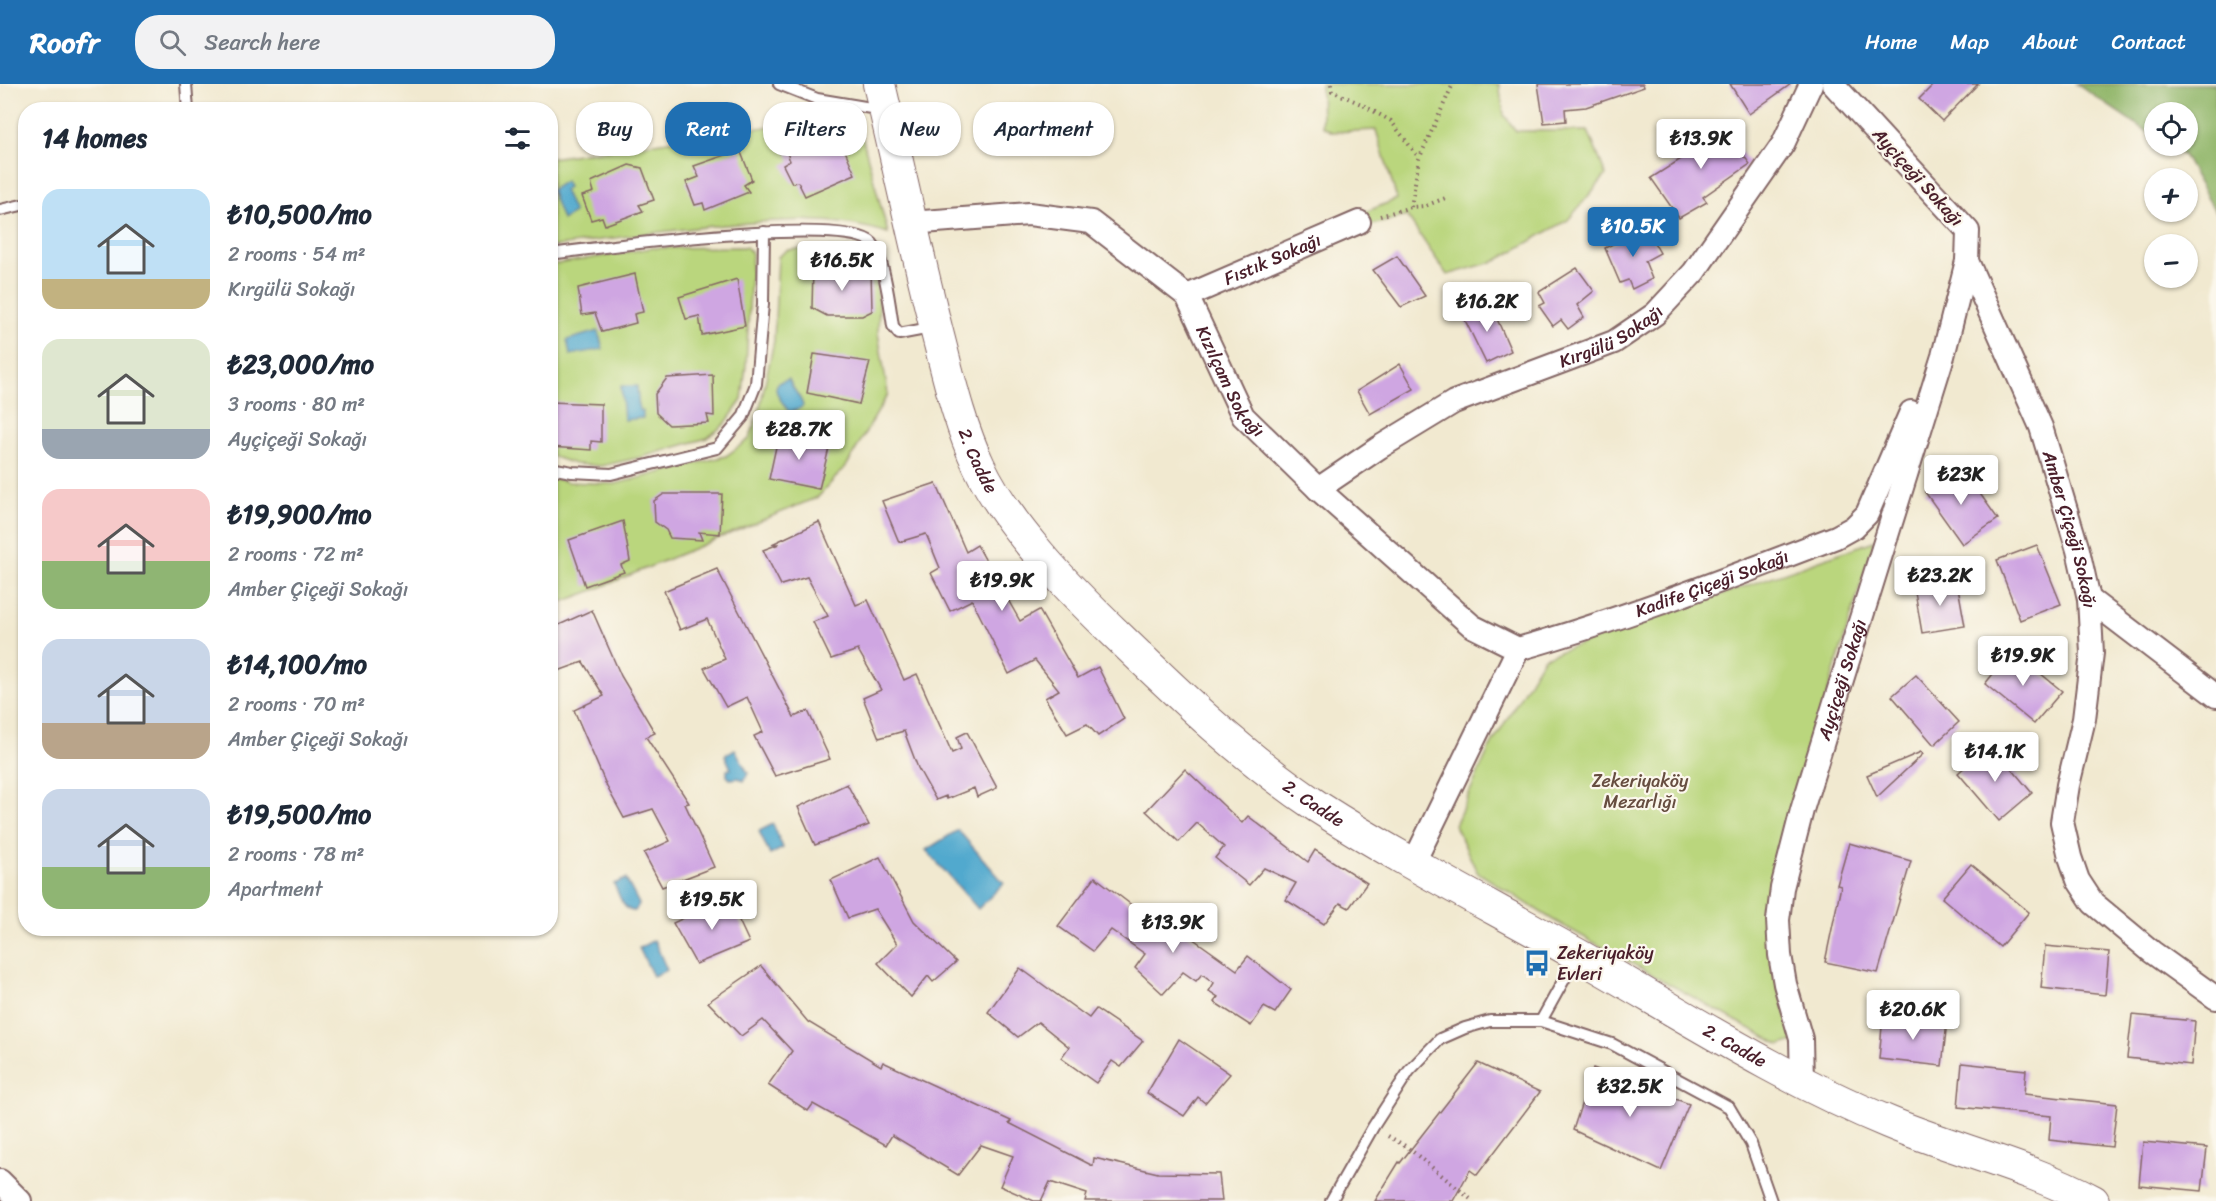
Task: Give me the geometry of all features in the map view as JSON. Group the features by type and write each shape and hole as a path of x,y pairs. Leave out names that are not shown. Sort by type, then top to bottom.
{"street":[{"name":"Kırgülü Sokağı","path":"1318,489 1380,447 1454,402 1614,342 1655,314 1694,272 1784,144 1811,84"},
{"name":"Ayçiçeği Sokağı","path":"1802,1082 1801,1039 1785,984 1780,955 1778,920 1782,888 1834,702 1943,356 1966,261 1968,231 1833,84"},
{"name":"2. Cadde","path":"882,97 910,223 959,418 980,469 1007,516 1086,605 1189,704 1249,757 1317,806 1413,864 1578,955 1742,1050 1802,1082 1888,1122 2077,1192 2093,1201"},
{"name":"Kızılçam Sokağı","path":"910,223 1029,214 1091,222 1187,296 1243,416 1318,489 1472,626 1518,649"},
{"name":"Fıstık Sokağı","path":"1187,296 1359,222"},
{"name":"Amber Çiçeği Sokağı","path":"1966,261 2041,427 2078,550 2088,599 2092,653 2084,718 2062,822 2070,858 2078,880 2093,903 2152,952 2216,998"},
{"name":"Kadife Çiçeği Sokağı","path":"1518,649 1582,631 1700,589 1854,528 1867,514 1906,424 1966,261"},
{"path":"2088,599 2216,696"},
{"path":"1413,864 1518,649"},
{"path":"0,1181 20,1201"}],"lane":[{"path":"186,84 187,102"},
{"path":"779,84 817,99 882,97"},
{"path":"0,210 18,206"},
{"path":"558,469 611,474 717,448 743,417 756,384 763,304 764,232"},
{"path":"558,253 629,243 764,232 855,234 871,242 879,258 893,326 899,334 935,324"},
{"path":"1541,1021 1578,955"},
{"path":"1330,1201 1409,1071 1440,1039 1465,1028 1490,1021 1541,1021 1612,1044 1729,1107 1751,1144 1771,1201"}],"path":[{"path":"1330,84 1332,91 1391,121 1419,159"},
{"path":"1411,207 1419,159 1453,84"},
{"path":"1359,222 1411,207 1425,206 1448,197"},
{"path":"1373,1127 1407,1148 1473,1201"}],"green space":[{"path":"1321,84 1499,84 1504,115 1516,131 1588,131 1606,175 1568,220 1496,261 1447,275 1407,216 1360,228 1358,215 1397,199 1376,130 1332,132 1322,126"},
{"path":"2076,84 2216,84 2216,213 2198,181 2198,168 2190,168 2184,156 2198,156 2198,102 2144,102 2144,129"},
{"path":"763,127 763,156 867,155 888,233 847,223 806,220 681,229 558,246 558,157 576,154 653,156 653,143 665,142 665,156 751,156 751,129"},
{"path":"746,247 752,253 742,400 725,424 707,438 601,466 575,464 558,458 558,264 651,248"},
{"path":"850,248 873,261 879,305 878,333 888,394 847,465 818,497 558,603 558,480 615,484 726,456 749,439 758,416 774,341 778,257 787,250"},
{"name":"Zekeriyaköy Mezarlığı","path":"1874,541 1805,767 1764,912 1777,982 1794,1041 1780,1045 1553,920 1477,872 1455,825 1489,749 1544,657"}],"water":[{"path":"565,181 568,187 564,190 574,213 562,220 558,209 558,186"},
{"path":"598,331 603,349 570,355 567,340"},
{"path":"789,379 803,406 789,412 776,388 782,381"},
{"path":"621,386 637,386 639,410 643,411 643,418 624,420"},
{"path":"735,749 748,773 744,781 739,778 730,779 727,776 727,770 731,769 725,755"},
{"path":"773,824 783,848 770,855 759,831"},
{"path":"958,830 1004,883 978,909 926,850"},
{"path":"626,879 639,904 635,911 624,906 614,884"},
{"path":"654,940 667,970 653,976 639,948"}],"building":[{"path":"1538,84 1643,84 1644,87 1586,107 1565,109 1566,121 1544,123"},
{"path":"1730,84 1791,84 1749,114"},
{"path":"1934,84 1978,84 1942,121 1919,99"},
{"path":"1718,121 1750,164 1703,197 1707,202 1679,218 1651,178 1697,149 1691,140"},
{"path":"723,156 742,156 752,180 744,185 749,192 705,210 703,203 695,205 686,182 699,177 694,166"},
{"path":"788,156 847,156 855,174 805,196 798,182 792,183 783,165 790,161"},
{"path":"629,165 642,168 654,200 639,205 643,211 605,225 602,217 591,220 582,196 594,192 591,182"},
{"path":"1645,227 1660,253 1645,261 1652,279 1632,289 1628,280 1620,283 1605,248"},
{"path":"1397,256 1425,296 1401,307 1373,270"},
{"path":"1577,268 1594,291 1577,305 1584,317 1568,329 1561,320 1553,326 1539,306 1545,303 1539,292"},
{"path":"813,269 871,269 872,311 862,316 827,316 812,308"},
{"path":"635,274 643,312 634,314 636,323 602,332 595,313 582,315 578,288"},
{"path":"737,279 745,326 702,335 699,316 686,319 679,297"},
{"path":"1490,303 1511,351 1486,363 1463,316"},
{"path":"814,354 870,362 859,404 807,393"},
{"path":"1400,364 1414,389 1370,414 1357,391"},
{"path":"713,375 714,416 707,415 709,423 669,425 656,413 655,394 667,378"},
{"path":"558,402 601,404 601,442 591,441 591,450 558,448"},
{"path":"779,433 830,444 819,489 769,479"},
{"path":"1961,467 1998,519 1962,544 1925,492"},
{"path":"936,483 966,552 977,545 1020,621 1039,610 1078,678 1098,667 1124,719 1098,736 1087,724 1067,734 1045,698 1059,690 1035,660 1009,674 972,600 950,611 931,573 940,568 926,534 899,542 882,501"},
{"path":"664,494 722,494 720,534 699,532 702,540 670,538 666,530 655,522 654,501"},
{"path":"623,521 630,561 621,565 624,572 585,586 569,540"},
{"path":"819,522 856,605 868,600 904,680 917,674 952,753 961,749 957,737 967,732 997,788 977,797 974,788 947,799 946,796 936,800 918,768 904,731 879,738 863,698 881,690 858,650 831,659 813,622 828,616 807,577 781,585 763,550"},
{"path":"2037,545 2061,604 2020,620 1997,560"},
{"path":"717,569 794,717 808,711 830,759 775,776 754,736 763,732 747,697 726,707 704,668 725,659 707,619 680,630 664,591"},
{"path":"1956,576 1965,626 1922,633 1915,592"},
{"path":"592,610 621,676 655,733 646,737 689,803 685,804 714,867 662,887 644,853 670,841 653,809 624,818 607,787 574,710 604,696 583,662 558,671 558,625"},
{"path":"2012,650 2062,691 2034,724 1985,684"},
{"path":"1916,675 1959,722 1934,745 1892,696"},
{"path":"1991,744 2032,793 1999,821 1958,773"},
{"path":"1921,752 1923,754 1877,797 1867,775"},
{"path":"1185,769 1242,823 1248,816 1308,862 1315,850 1367,883 1349,908 1340,903 1324,924 1286,900 1296,883 1264,868 1249,885 1215,858 1224,847 1197,823 1179,842 1146,811"},
{"path":"847,784 869,825 815,845 798,807"},
{"path":"1849,843 1911,861 1878,973 1825,962 1841,886 1837,885"},
{"path":"880,857 914,921 956,962 933,982 928,976 911,997 878,963 897,944 875,909 848,918 831,880"},
{"path":"1971,864 2029,912 2000,947 1942,898"},
{"path":"1095,877 1163,929 1168,921 1237,970 1248,956 1291,990 1275,1013 1264,1007 1251,1026 1214,1002 1218,997 1209,991 1214,983 1202,974 1196,981 1183,972 1163,994 1135,968 1145,954 1111,930 1093,951 1058,926"},
{"path":"728,897 749,942 696,964 673,923"},
{"path":"2045,946 2109,952 2105,995 2041,988"},
{"path":"761,966 808,1022 881,1066 883,1062 1011,1121 1009,1123 1093,1166 1094,1158 1158,1173 1219,1174 1222,1201 1085,1201 1087,1194 1050,1182 1041,1201 1034,1201 1000,1186 1013,1156 981,1145 958,1175 892,1135 886,1145 813,1104 808,1111 768,1085 792,1051 763,1020 741,1036 708,1002"},
{"path":"1020,968 1089,1018 1096,1009 1143,1041 1121,1067 1112,1061 1096,1083 1061,1058 1069,1047 1038,1022 1018,1037 988,1012"},
{"path":"2132,1015 2195,1021 2191,1065 2127,1058"},
{"path":"1883,1016 1947,1022 1942,1066 1879,1059"},
{"path":"1179,1039 1230,1074 1205,1103 1198,1097 1184,1116 1147,1093"},
{"path":"1478,1063 1540,1092 1477,1175 1470,1170 1453,1201 1375,1201 1399,1162"},
{"path":"1962,1063 2026,1070 2024,1094 2117,1104 2112,1147 2049,1140 2051,1116 1958,1107"},
{"path":"1593,1068 1689,1104 1661,1171 1573,1130"},
{"path":"2143,1142 2207,1148 2202,1191 2139,1185"}],"place":[{"name":"Zekeriyaköy Evleri","path":"1537,963"}]}
